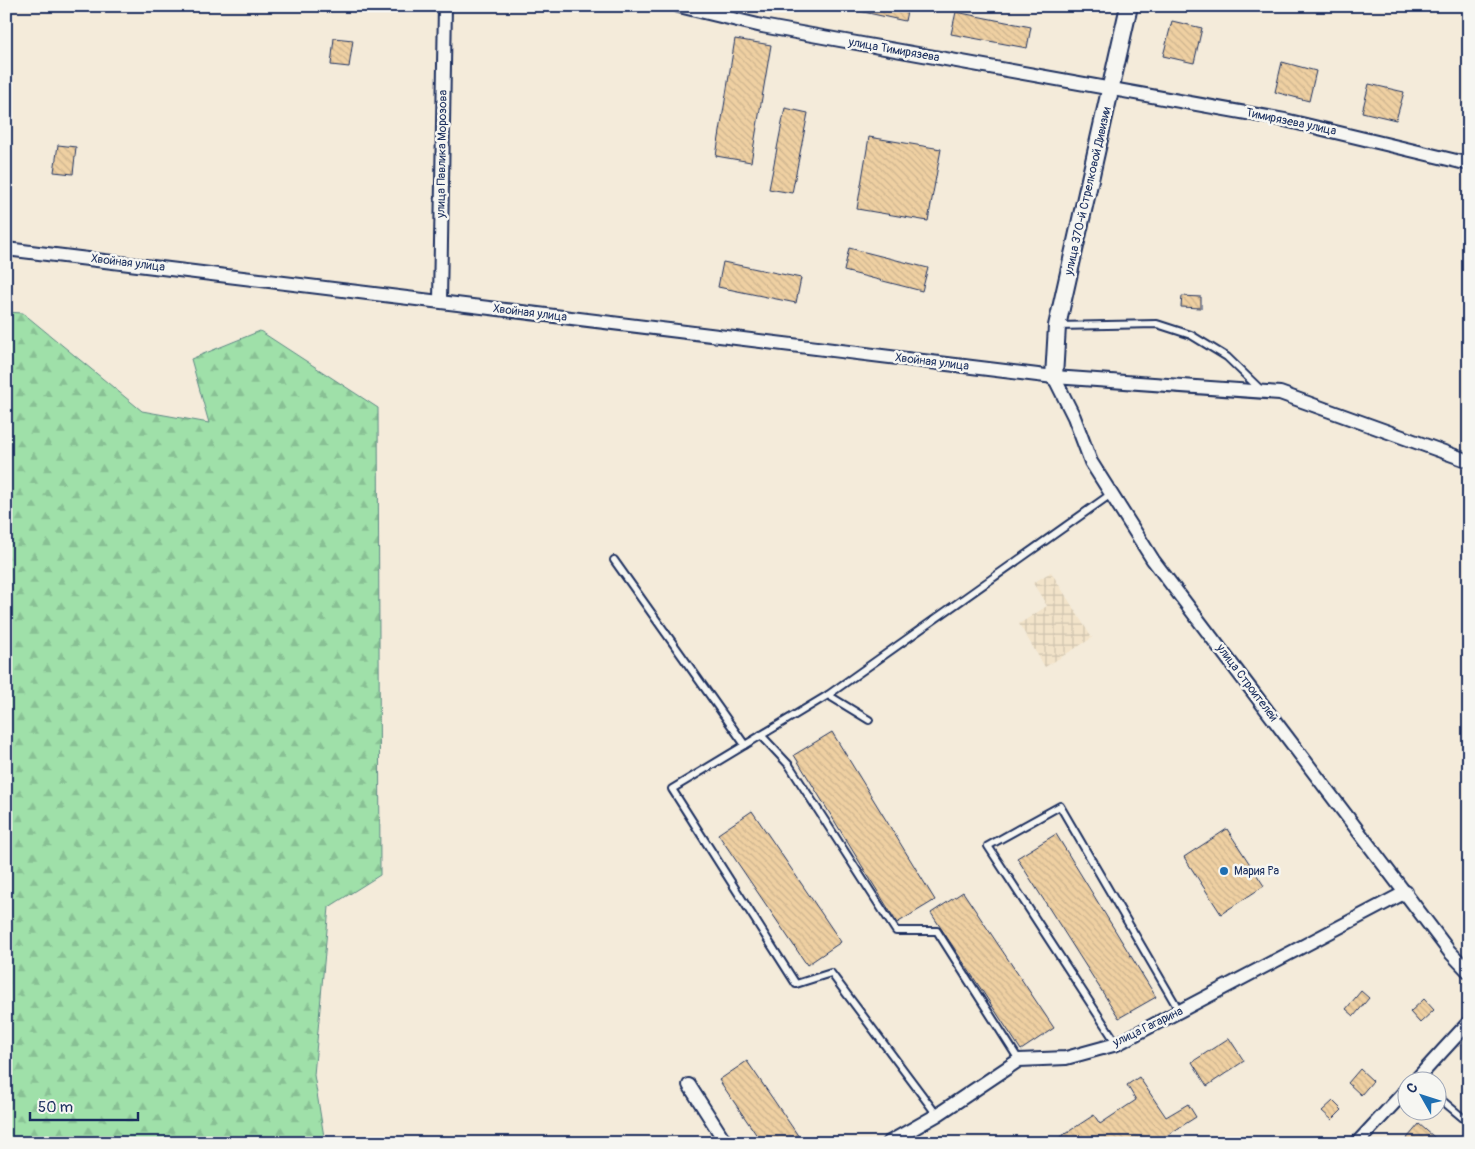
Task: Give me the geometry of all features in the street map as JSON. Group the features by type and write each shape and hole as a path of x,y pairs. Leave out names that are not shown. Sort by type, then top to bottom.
{"street":[{"name":"улица Павлика Морозова","path":"440,302 444,6"},
{"name":"улица Тимирязева","path":"679,6 762,26 1111,88"},
{"name":"улица 370-й Стрелковой Дивизии","path":"1054,377 1058,326 1128,6"},
{"name":"Тимирязева улица","path":"1111,88 1285,120 1469,164"},
{"name":"Хвойная улица","path":"6,248 1054,377 1280,393 1469,461"},
{"name":"улица Строителей","path":"1054,377 1074,417 1091,462 1153,560 1449,951 1469,972"},
{"name":"улица Гагарина","path":"1020,1060 1066,1058 1117,1044 1406,892"},
{"path":"1424,1072 1469,1022"},
{"path":"888,1143 936,1115 1020,1060"},
{"path":"689,1085 726,1143"},
{"path":"1357,1143 1398,1100"}],"lane":[{"path":"1058,326 1156,324 1191,334 1226,357 1264,392"},
{"path":"936,1115 831,972 796,984 672,789 828,694 1111,494"},
{"path":"614,560 745,745"},
{"path":"828,694 869,720"},
{"path":"761,735 790,765 896,931 937,931 1020,1060"},
{"path":"1117,1044 988,846 1060,806 1180,1012"},
{"path":"1448,1105 1469,1123"}],"shaded area":[{"path":"1051,572 1092,638 1045,667 1019,624 1047,606 1033,583"}],"green space":[{"path":"6,312 23,313 142,411 209,423 191,359 260,331 378,408 380,875 329,907 314,1075 325,1143 6,1143"}],"building":[{"path":"860,6 908,6 905,21 859,11"},
{"path":"956,12 1031,27 1027,48 951,34"},
{"path":"1172,21 1202,28 1194,63 1163,56"},
{"path":"334,38 353,40 349,67 331,65"},
{"path":"735,39 771,45 751,162 716,156"},
{"path":"1282,62 1316,71 1309,101 1275,92"},
{"path":"1369,84 1404,92 1396,120 1362,112"},
{"path":"785,108 808,113 792,193 769,189"},
{"path":"869,137 941,149 928,221 857,209"},
{"path":"58,145 76,147 73,174 54,172"},
{"path":"849,248 928,268 922,291 844,271"},
{"path":"723,262 801,278 796,303 718,287"},
{"path":"1182,296 1201,297 1201,308 1181,307"},
{"path":"832,732 935,900 897,923 794,755"},
{"path":"752,811 841,942 807,965 718,834"},
{"name":"Мария Ра","path":"1227,829 1264,886 1221,914 1184,857"},
{"path":"1056,834 1156,997 1119,1018 1017,858"},
{"path":"963,892 1054,1028 1021,1050 931,913"},
{"path":"1361,991 1369,998 1354,1016 1346,1009"},
{"path":"1424,999 1434,1010 1420,1023 1410,1012"},
{"path":"1229,1038 1244,1061 1207,1086 1192,1062"},
{"path":"747,1061 799,1137 791,1143 762,1143 719,1080"},
{"path":"1360,1069 1373,1081 1361,1095 1348,1083"},
{"path":"1139,1077 1166,1117 1188,1104 1196,1117 1155,1143 1051,1143 1094,1115 1100,1124 1136,1100 1127,1085"},
{"path":"1333,1101 1342,1110 1332,1120 1322,1111"},
{"path":"1419,1124 1441,1143 1403,1143"}],"place":[{"name":"Мария Ра","path":"1224,871"}]}
